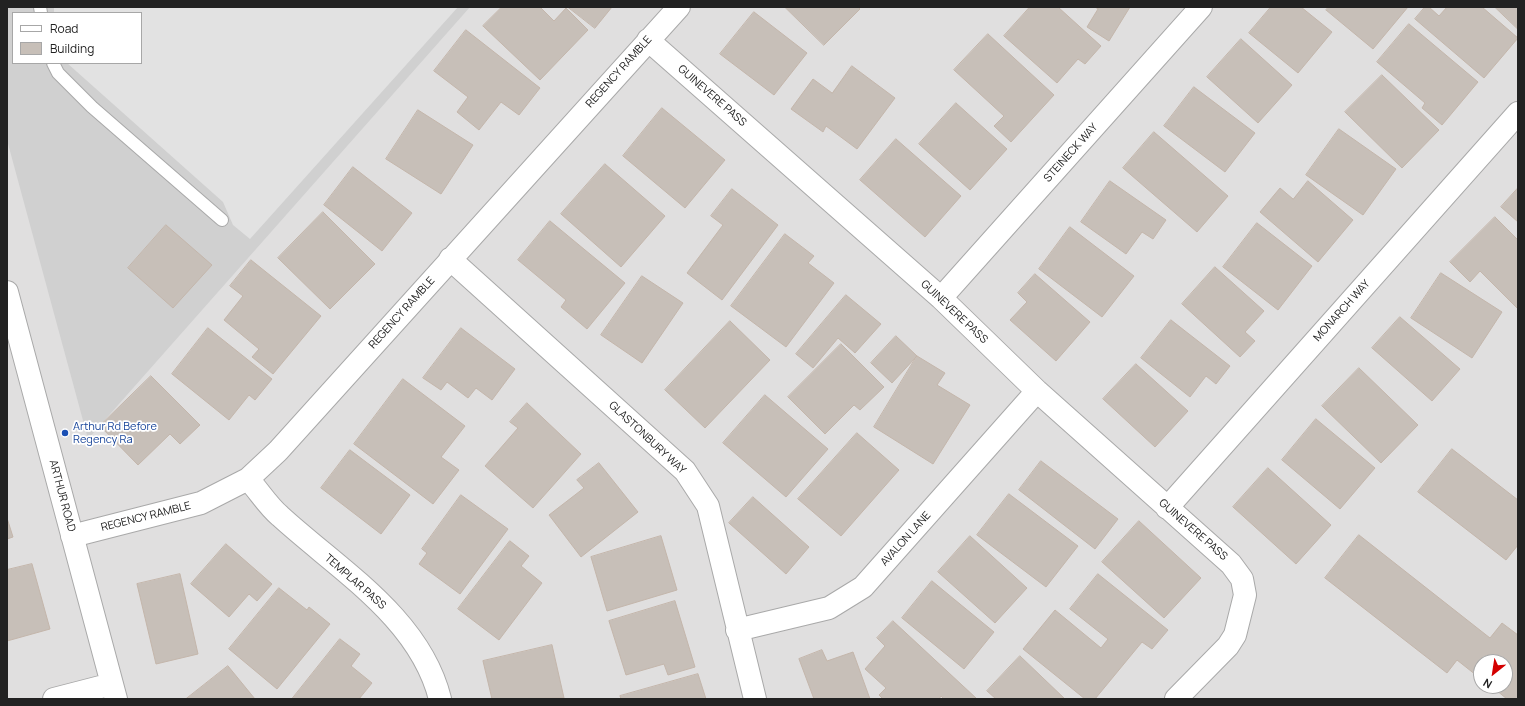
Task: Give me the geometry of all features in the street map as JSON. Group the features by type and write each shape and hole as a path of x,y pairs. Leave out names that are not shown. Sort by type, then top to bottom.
{"street":[{"name":"REGENCY RAMBLE","path":"72,536 201,503 248,479 278,451 678,7"},
{"name":"STEINECK WAY","path":"941,298 1201,7"},
{"name":"GUINEVERE PASS","path":"648,40 941,298 1038,391 1231,564 1242,579 1245,595 1239,622 1228,646 1176,699"},
{"name":"MONARCH WAY","path":"1167,508 1518,113"},
{"name":"GLASTONBURY WAY","path":"450,259 685,471 708,506 755,699"},
{"name":"ARTHUR ROAD","path":"7,292 114,691"},
{"name":"AVALON LANE","path":"737,630 829,608 863,587 1038,391"},
{"name":"TEMPLAR PASS","path":"248,479 278,515 393,614 417,646 436,683 440,699"},
{"path":"54,699 114,691"}],"lane":[{"path":"54,64 58,73 92,107 222,220"}],"shaded area":[{"path":"7,7 1518,7 1518,699 7,699"},
{"path":"7,7 470,7 88,439 7,140"},
{"path":"54,7 458,7 250,239 233,225 223,202 68,64 142,64 142,12 54,12"}],"building":[{"path":"502,7 540,7 554,21 566,8 588,30 540,80 483,26"},
{"path":"568,7 612,7 595,28"},
{"path":"785,7 858,7 860,9 824,45"},
{"path":"1030,7 1058,7 1101,46 1085,64 1078,59 1057,83 1004,36"},
{"path":"1095,7 1130,7 1109,41 1087,27 1098,9"},
{"path":"1271,7 1301,7 1332,32 1298,73 1249,33"},
{"path":"1329,7 1408,7 1373,49 1326,10"},
{"path":"1425,7 1429,7 1439,16 1447,7 1482,7 1518,38 1484,78 1415,19"},
{"path":"1495,7 1518,7 1518,29"},
{"path":"754,12 807,53 774,95 720,54"},
{"path":"1409,24 1478,82 1442,125 1422,108 1425,103 1377,62"},
{"path":"466,30 540,88 519,115 501,102 479,130 457,112 468,97 434,71"},
{"path":"988,34 1054,95 1011,142 994,126 1004,116 954,70"},
{"path":"1241,39 1292,85 1258,123 1207,77"},
{"path":"852,66 895,98 857,149 826,126 823,132 791,109 813,79 832,93"},
{"path":"1382,75 1439,130 1402,168 1345,112"},
{"path":"1194,87 1255,133 1225,172 1164,126"},
{"path":"956,103 1007,149 970,190 919,144"},
{"path":"662,108 725,160 685,208 623,156"},
{"path":"418,110 473,145 441,194 386,159"},
{"path":"1339,129 1396,169 1363,215 1306,175"},
{"path":"1154,132 1228,196 1197,232 1123,168"},
{"path":"896,139 961,196 925,237 860,180"},
{"path":"605,164 665,216 621,267 561,214"},
{"path":"353,167 412,213 382,251 324,205"},
{"path":"1110,181 1166,220 1153,239 1142,232 1126,254 1081,222"},
{"path":"1308,181 1353,220 1318,262 1260,212 1280,188 1293,199"},
{"path":"1518,188 1518,222 1501,207"},
{"path":"732,189 778,225 722,300 687,273 723,225 711,216"},
{"path":"323,212 375,264 330,309 278,258"},
{"path":"1495,217 1518,240 1518,309 1480,271 1470,282 1450,262"},
{"path":"550,221 625,283 587,329 561,307 566,300 518,260"},
{"path":"1257,223 1312,266 1278,310 1223,267"},
{"path":"166,225 212,265 173,308 128,268"},
{"path":"1070,227 1134,276 1102,317 1039,269"},
{"path":"785,234 814,256 808,263 834,283 786,347 731,306"},
{"path":"251,260 321,316 273,374 252,357 259,349 224,320 243,296 230,286"},
{"path":"1215,267 1264,311 1245,332 1255,341 1240,357 1182,304"},
{"path":"1441,273 1502,312 1472,358 1411,318"},
{"path":"1035,274 1090,322 1056,361 1010,320 1027,302 1018,293"},
{"path":"642,276 683,303 642,363 601,335"},
{"path":"846,295 881,324 855,353 838,338 813,368 796,354"},
{"path":"1400,317 1460,369 1432,401 1372,348"},
{"path":"1171,320 1230,366 1216,384 1206,376 1190,397 1141,358"},
{"path":"730,321 770,360 705,428 665,390"},
{"path":"208,328 272,379 255,400 249,395 229,420 172,374"},
{"path":"461,328 515,369 492,400 476,388 468,398 447,382 441,390 423,378"},
{"path":"896,336 917,356 892,383 871,363"},
{"path":"841,344 884,387 860,410 854,405 825,434 788,397"},
{"path":"917,356 945,373 937,385 970,405 933,464 874,427"},
{"path":"1136,364 1188,411 1155,447 1103,399"},
{"path":"1359,368 1418,425 1381,463 1322,406"},
{"path":"151,376 200,425 180,444 170,434 138,465 100,426"},
{"path":"403,379 465,426 441,457 459,470 433,504 354,444"},
{"path":"765,395 828,449 786,497 723,443"},
{"path":"527,403 581,454 533,508 485,466 518,428 510,422"},
{"path":"1316,419 1375,468 1340,509 1282,460"},
{"path":"857,433 899,470 841,536 798,499"},
{"path":"1452,449 1518,500 1518,545 1506,560 1418,492"},
{"path":"350,450 410,495 381,534 321,488"},
{"path":"1041,461 1118,519 1095,549 1019,490"},
{"path":"599,463 638,512 581,557 549,515 584,488 577,480"},
{"path":"1268,468 1331,525 1296,564 1233,507"},
{"path":"1009,494 1078,546 1046,587 977,535"},
{"path":"461,495 508,529 460,594 419,564 427,553 422,549"},
{"path":"753,497 809,547 786,574 729,523"},
{"path":"7,518 13,537 7,539"},
{"path":"1139,521 1201,578 1164,618 1102,562"},
{"path":"1359,535 1490,638 1502,623 1518,635 1518,699 1507,699 1501,694 1513,694 1513,654 1473,654 1473,673 1457,660 1447,673 1325,578"},
{"path":"661,536 677,590 607,611 591,557"},
{"path":"970,536 1027,588 995,623 938,572"},
{"path":"510,541 529,556 521,566 542,583 499,640 458,609"},
{"path":"226,544 272,584 257,601 249,594 229,617 191,584"},
{"path":"32,564 50,629 7,641 7,570"},
{"path":"180,574 198,654 156,664 137,584"},
{"path":"1098,574 1168,630 1152,649 1142,642 1095,699 1085,699 1023,649 1055,610 1101,648 1108,639 1070,609"},
{"path":"932,581 994,632 964,669 902,618"},
{"path":"279,588 307,610 309,607 330,624 277,689 229,649"},
{"path":"675,601 695,667 668,675 664,664 626,675 609,621"},
{"path":"893,621 976,698 944,699 941,696 939,699 883,699 879,695 886,688 865,669 885,646 877,638"},
{"path":"340,639 360,654 351,666 372,683 359,699 292,699"},
{"path":"552,645 564,698 492,699 483,661"},
{"path":"822,650 827,661 853,652 870,699 814,699 799,659"},
{"path":"1020,656 1065,699 996,699 987,691"},
{"path":"228,666 255,699 186,699"},
{"path":"698,674 706,699 621,699 620,696"}],"place":[{"name":"Arthur Rd Before Regency Ra","path":"65,433"}]}
